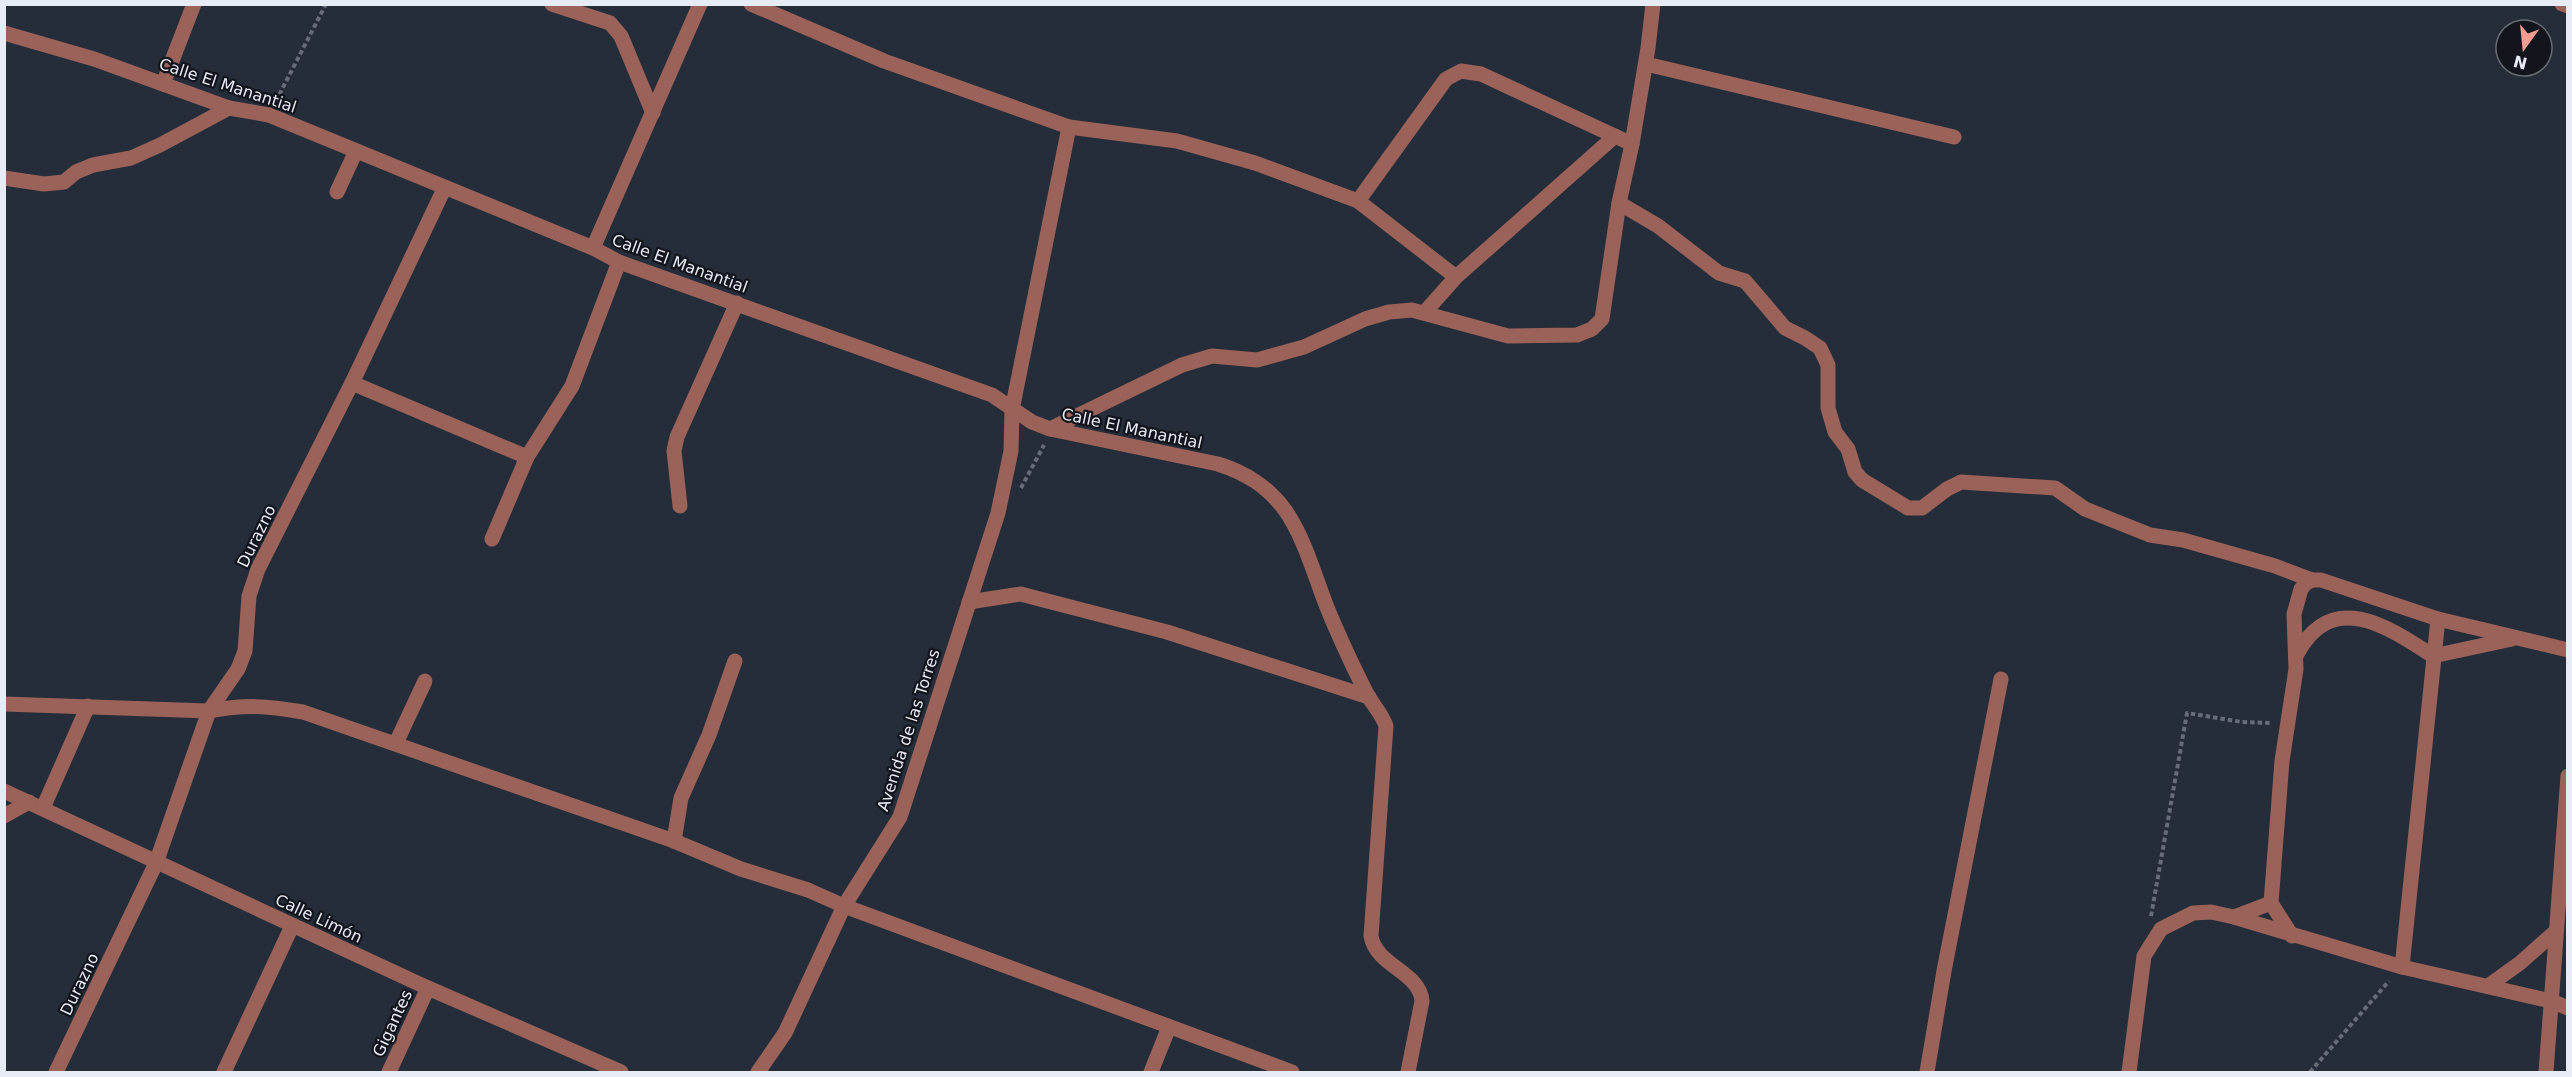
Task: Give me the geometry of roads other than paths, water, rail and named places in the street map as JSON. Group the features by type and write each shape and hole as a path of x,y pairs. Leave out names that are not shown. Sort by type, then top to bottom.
{"street":[{"path":"163,84 194,4"},
{"path":"552,4 610,23 621,36 653,113"},
{"path":"593,249 700,4"},
{"path":"751,4 884,61 1069,127 1177,141 1255,163 1358,201 1456,277"},
{"path":"1050,429 1182,365 1212,356 1257,360 1304,347 1365,319 1389,312 1412,310 1508,336 1577,334 1592,328 1602,319 1619,203 1646,63 1653,4"},
{"path":"2562,4 2568,6"},
{"name":"Calle El Manantial","path":"4,33 94,59 230,108 269,115 593,249 619,262 992,395 1032,422 1050,429 1218,464 1248,475 1273,496 1295,527 1333,622 1369,697 1383,717 1386,733 1371,936 1372,944 1381,956 1418,987 1422,994 1408,1072"},
{"path":"1646,63 1954,137"},
{"path":"1358,201 1446,79 1461,71 1481,74 1632,144"},
{"path":"4,178 44,184 64,182 76,172 93,165 131,158 230,108"},
{"name":"Avenida de las Torres","path":"758,1072 785,1033 844,906 900,817 998,513 1011,451 1012,410 1069,127"},
{"path":"1424,313 1456,277 1615,136"},
{"path":"337,192 356,151"},
{"name":"Durazno","path":"56,1072 156,863 209,711 238,669 245,651 249,596 258,569 352,383 444,189"},
{"path":"1619,203 1658,226 1719,273 1745,281 1785,328 1820,348 1828,364 1828,408 1835,432 1848,449 1855,472 1862,480 1908,508 1922,508 1947,489 1961,482 2055,488 2085,509 2150,535 2183,540 2241,556 2438,619 2568,650"},
{"path":"492,539 527,457 572,386 619,262"},
{"path":"680,506 674,451 677,437 737,303"},
{"path":"352,383 527,457"},
{"path":"2292,936 2271,903 2282,762 2297,654 2294,614 2301,589 2312,580"},
{"path":"969,602 1021,594 1167,632 1369,697"},
{"path":"2297,654 2305,639 2321,624 2342,619 2363,620 2382,627 2398,634 2433,656 2517,638"},
{"path":"2402,966 2438,619"},
{"path":"674,841 681,798 709,735 735,661"},
{"path":"1927,1072 1944,971 2001,679"},
{"path":"396,743 425,681"},
{"path":"4,704 209,711 236,706 261,705 303,712 674,841 741,869 808,890 844,906 1292,1072"},
{"path":"4,816 36,805 88,706"},
{"path":"2546,1072 2568,776"},
{"name":"Calle Limón","path":"4,791 428,988 621,1072"},
{"path":"2234,917 2271,903"},
{"path":"2129,1072 2144,956 2161,929 2193,913 2211,912 2234,917 2292,936 2402,966 2551,1001 2568,1008"},
{"path":"224,1072 292,926"},
{"path":"2488,986 2520,963 2555,932"},
{"name":"Gigantes","path":"389,1072 428,988"},
{"path":"1151,1072 1169,1027"}]}
